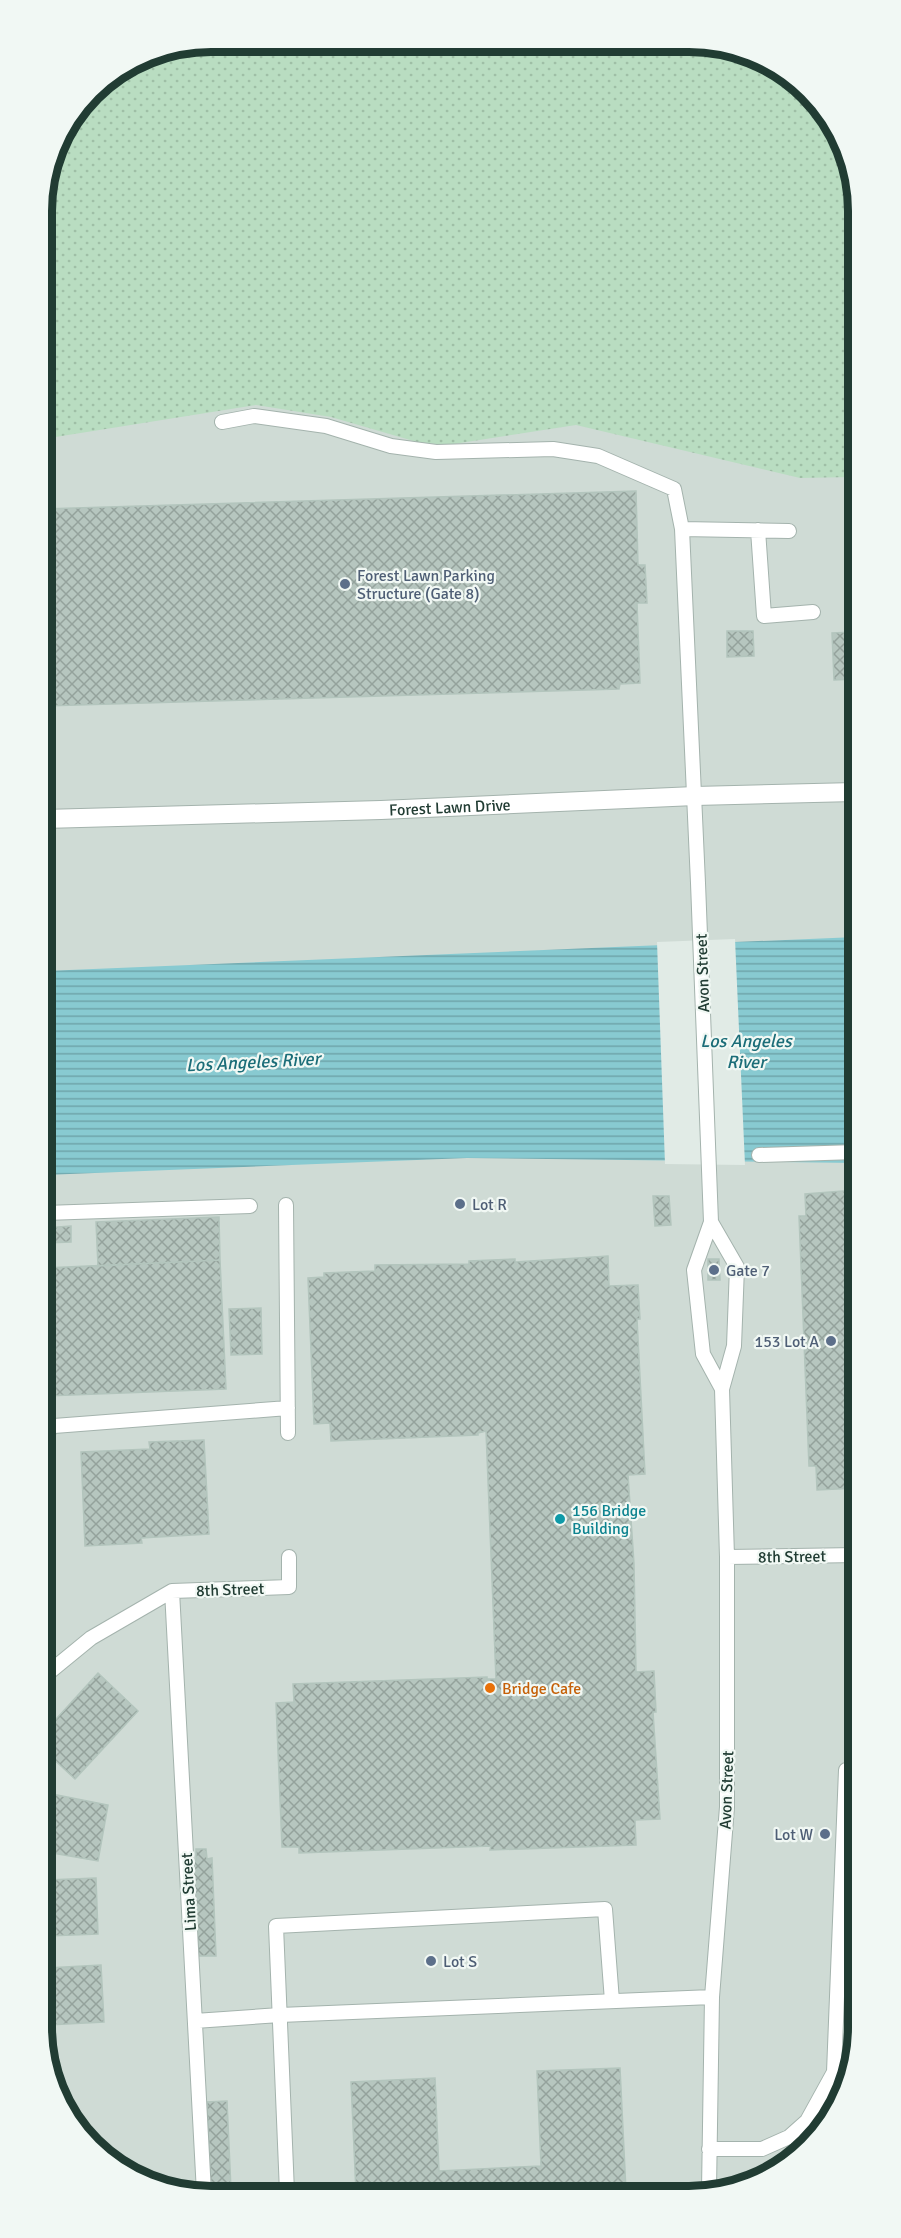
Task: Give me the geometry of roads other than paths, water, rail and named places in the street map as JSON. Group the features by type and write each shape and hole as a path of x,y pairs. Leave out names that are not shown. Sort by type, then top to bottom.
{"street":[{"name":"Forest Lawn Drive","path":"53,819 381,810 695,796 848,792"}],"lane":[{"name":"Avon Street","path":"222,422 254,416 326,426 391,446 436,452 553,449 598,456 674,489 682,530 695,796 711,1222 694,1270 703,1354 722,1389"},
{"path":"682,530 789,531"},
{"path":"758,530 764,616 813,612"},
{"path":"759,1155 848,1152"},
{"path":"286,1205 288,1433"},
{"path":"52,1213 250,1206"},
{"name":"Avon Street","path":"709,2184 712,1997 727,1807 727,1557 722,1389 734,1346 737,1267 711,1222"},
{"path":"52,1427 288,1408"},
{"name":"8th Street","path":"727,1557 848,1555"},
{"name":"8th Street","path":"172,1591 289,1587 289,1557"},
{"path":"52,1670 91,1638 172,1591"},
{"name":"Lima Street","path":"172,1591 204,2185"},
{"path":"709,2149 762,2149 789,2137 807,2121 840,2071 848,1870"},
{"path":"287,2186 276,1926 605,1909 612,2001"},
{"path":"195,2020 712,1997"}],"water":[{"name":"Los Angeles River","path":"848,937 848,1163 467,1158 52,1175 53,971"}],"place":[{"name":"Forest Lawn Parking Structure (Gate 8)","path":"345,584"},
{"name":"Lot R","path":"460,1204"},
{"name":"Gate 7","path":"714,1270"},
{"name":"153 Lot A","path":"831,1341"},
{"name":"156 Bridge Building","path":"560,1519"},
{"name":"Bridge Cafe","path":"490,1688"},
{"name":"Lot W","path":"825,1834"},
{"name":"Lot S","path":"431,1961"}]}
